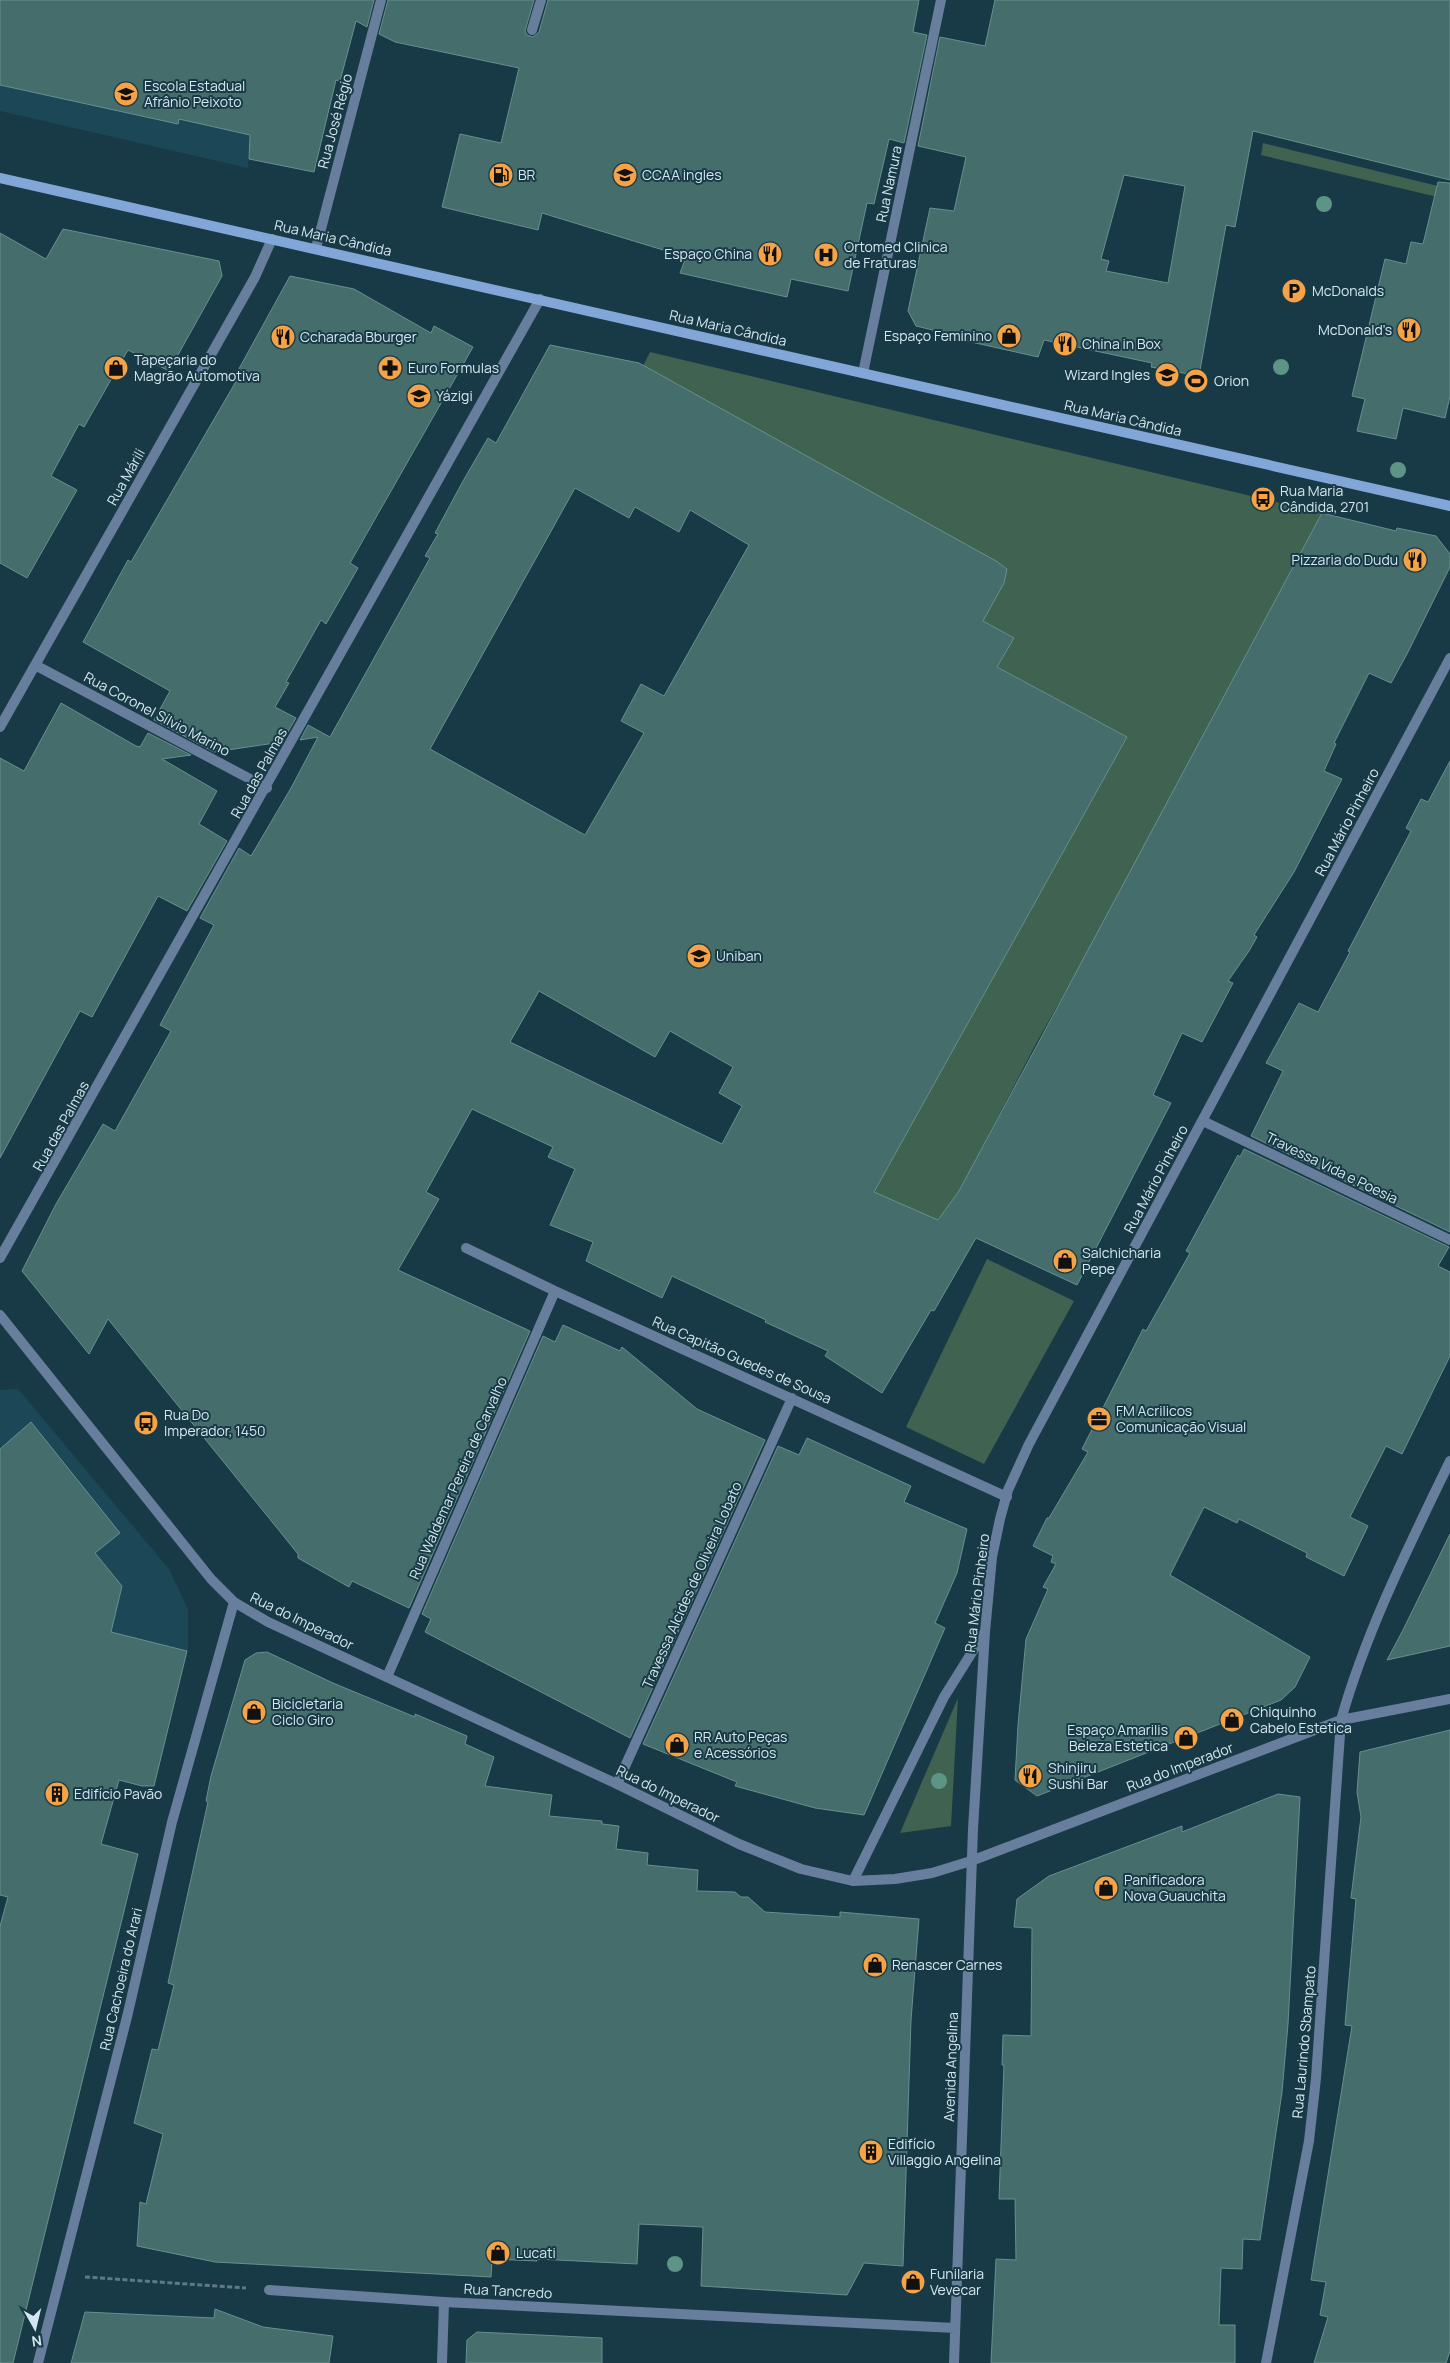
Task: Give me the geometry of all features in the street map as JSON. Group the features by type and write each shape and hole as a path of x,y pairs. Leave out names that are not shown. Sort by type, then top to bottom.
{"main road":[{"name":"Rua Maria Cândida","path":"0,178 1450,506"}],"street":[{"name":"Rua José Régio","path":"316,248 381,0"},
{"path":"532,30 541,0"},
{"name":"Rua Namura","path":"863,373 940,0"},
{"name":"Rua Márili","path":"0,727 255,277 272,239"},
{"name":"Rua das Palmas","path":"0,1258 267,788 540,299"},
{"name":"Rua Mário Pinheiro","path":"971,1861 985,1632 992,1557 1007,1497 1029,1444 1450,658"},
{"name":"Rua Coronel Sílvio Marino","path":"35,665 267,788"},
{"name":"Travessa Vida e Poesia","path":"1203,1121 1450,1240"},
{"name":"Rua Capitão Guedes de Sousa","path":"466,1248 554,1291 1007,1497"},
{"name":"Rua Waldemar Pereira de Carvalho","path":"387,1677 554,1291"},
{"name":"Rua do Imperador","path":"0,1315 4,1327 211,1579 234,1602 268,1622 617,1784 739,1844 802,1869 853,1881 895,1879 932,1873 971,1861 1341,1720 1450,1699"},
{"name":"Travessa Alcides de Oliveira Lobato","path":"617,1784 792,1398"},
{"name":"Rua Laurindo Sbampato","path":"1266,2363 1309,2141 1316,2078 1341,1720 1377,1614 1450,1461"},
{"name":"Rua Cachoeira do Arari","path":"38,2363 127,2016 172,1822 234,1602"},
{"path":"853,1881 944,1697 985,1632"},
{"name":"Avenida Angelina","path":"954,2363 971,1861"},
{"name":"Rua Tancredo","path":"269,2290 444,2302 955,2328"},
{"path":"442,2363 444,2302"}],"path":[{"path":"60,2275 269,2290"}],"shaded area":[{"path":"0,0 250,130 248,168 0,111"},
{"path":"18,1389 169,1569 188,1609 188,1651 0,1605 0,1390"}],"green space":[{"path":"1263,143 1450,189 1450,200 1261,155"},
{"path":"650,352 1322,513 1087,953 1038,1040 950,1209 933,1223 874,1192 1127,737 997,667 1014,638 983,621 643,366"},
{"path":"987,1259 1074,1301 984,1464 906,1427"},
{"path":"958,1698 951,1826 900,1833"}],"building":[{"name":"Escola Estadual Afrânio Peixoto","path":"0,0 374,0 367,27 356,21 340,81 336,80 314,172 249,159 250,135 179,119 178,124 0,85"},
{"path":"388,0 534,0 525,31 527,35 533,37 539,32 548,0 919,0 913,32 927,35 904,143 889,139 874,204 867,203 848,291 791,279 787,297 680,273 686,257 542,213 538,230 442,207 460,134 501,143 519,68 395,42 379,34"},
{"path":"995,0 1450,0 1450,180 1253,131 1235,227 1226,225 1199,376 1151,367 1152,363 1044,340 1038,357 940,335 941,332 916,326 908,311 930,208 954,211 966,157 918,146 940,37 985,46","holes":["1124,175 1185,186 1168,283 1106,271 1109,261 1101,259"]},
{"name":"McDonald's","path":"1438,182 1450,183 1450,396 1445,418 1403,408 1396,439 1357,431 1365,399 1352,396 1385,259 1406,264 1411,242 1423,244"},
{"path":"63,229 219,261 222,276 169,371 128,350 84,427 79,424 51,476 77,490 27,578 0,563 0,233 46,259"},
{"path":"290,276 354,289 431,333 434,326 473,347 350,563 358,568 326,624 321,620 286,682 289,683 275,707 296,718 282,742 214,752 154,720 170,691 83,642 128,560 131,562 238,378 235,376"},
{"path":"550,345 639,363 996,561 1007,569 1004,583 983,621 1014,638 997,667 1127,737 874,1192 938,1220 959,1191 1322,513 1396,531 1397,528 1436,536 1450,554 1450,567 1391,683 1369,673 1334,743 1336,744 1324,771 1342,779 1294,872 1254,935 1257,937 1249,951 1228,981 1233,983 1202,1042 1182,1033 1153,1095 1171,1103 1077,1285 976,1238 934,1311 931,1310 882,1393 825,1356 828,1351 672,1276 662,1298 586,1261 593,1242 550,1225 575,1169 548,1157 553,1147 472,1109 426,1192 439,1199 398,1270 530,1331 409,1608 352,1581 349,1587 298,1558 298,1554 108,1319 89,1354 22,1271 56,1204 103,1124 115,1131 171,1031 160,1025 214,925 200,918 239,848 251,856 291,788 318,737 300,740 308,725 330,737 430,558 425,556 438,534 435,533 463,481 488,438 496,443","holes":["575,488 629,518 635,507 679,532 690,510 749,545 664,696 641,684 621,721 644,733 585,835 430,749","539,991 655,1057 670,1031 733,1067 719,1093 742,1106 722,1144 510,1042"]},
{"path":"61,703 136,746 140,747 148,733 191,755 162,759 217,791 199,824 227,841 187,911 158,896 92,1017 80,1011 0,1158 0,758 24,771"},
{"path":"1450,761 1450,1232 1251,1136 1283,1071 1266,1063 1299,1003 1318,1012 1411,831 1406,828 1421,799 1428,802"},
{"path":"1244,1149 1449,1247 1438,1266 1450,1272 1450,1356 1402,1454 1386,1446 1350,1517 1368,1526 1344,1576 1306,1557 1307,1553 1239,1519 1237,1523 1204,1507 1170,1575 1310,1657 1295,1687 1281,1700 1037,1796 1015,1780 1018,1725 1026,1639 1048,1589 1043,1587 1056,1564 1051,1562 1053,1556 1033,1546 1047,1518 1049,1518 1088,1452 1082,1449 1143,1329 1146,1331 1190,1253 1186,1251 1238,1155 1240,1157"},
{"path":"563,1325 620,1351 622,1347 697,1409 765,1440 630,1738 425,1632 431,1619 422,1614 543,1336 555,1342"},
{"path":"31,1422 120,1533 95,1553 122,1586 111,1632 187,1651 154,1786 142,1786 119,1780 101,1844 138,1854 13,2363 0,2363 0,1926 8,1897 0,1895 0,1449"},
{"path":"807,1438 911,1486 904,1502 967,1529 957,1573 935,1623 945,1628 864,1815 815,1808 735,1786 737,1782 643,1744 778,1446 799,1455"},
{"path":"1450,1534 1450,1646 1387,1660 1403,1630"},
{"path":"267,1652 333,1683 467,1736 465,1744 494,1757 485,1786 552,1795 549,1816 602,1821 602,1824 619,1826 616,1849 648,1853 647,1865 698,1870 697,1891 735,1892 741,1897 748,1897 765,1912 840,1917 840,1912 919,1919 911,2020 903,2266 864,2263 847,2295 701,2286 703,2227 639,2224 637,2264 537,2259 537,2261 492,2259 491,2277 215,2262 137,2246 140,2202 146,2204 163,2134 134,2123 152,2049 158,2050 174,1985 168,1983 208,1802 206,1801 211,1776 245,1660 256,1653"},
{"path":"1450,1730 1450,2351 1446,2363 1314,2363 1328,2317 1320,2315 1326,2282 1311,2280 1352,2026 1345,2025 1356,1899 1351,1898 1361,1817 1357,1792 1360,1752"},
{"path":"1278,1794 1300,1797 1288,2024 1282,2092 1260,2240 1243,2239 1242,2269 1221,2268 1219,2325 1235,2325 1235,2363 991,2363 996,2259 1016,2260 1015,2199 999,2199 1004,2065 1002,2065 1003,2035 1031,2036 1032,1928 1014,1927 1017,1899 1049,1876 1182,1826 1182,1832"},
{"path":"215,2309 263,2327 333,2336 329,2363 71,2363 85,2312 214,2318"},
{"path":"477,2332 602,2338 602,2363 466,2363 467,2340"}],"place":[{"name":"Escola Estadual Afrânio Peixoto","path":"126,94"},
{"name":"BR","path":"501,175"},
{"name":"CCAA ingles","path":"625,175"},
{"name":"Espaço China","path":"770,254"},
{"name":"Ortomed Clinica de Fraturas","path":"826,255"},
{"name":"McDonalds","path":"1294,291"},
{"name":"McDonald's","path":"1409,330"},
{"name":"Espaço Feminino","path":"1009,336"},
{"name":"Ccharada Bburger","path":"283,337"},
{"name":"China in Box","path":"1065,344"},
{"name":"Tapeçaria do Magrão Automotiva","path":"116,368"},
{"name":"Euro Formulas","path":"390,368"},
{"name":"Wizard Ingles","path":"1167,375"},
{"name":"Orion","path":"1196,381"},
{"name":"Yázigi","path":"419,396"},
{"name":"Rua Maria Cândida, 2701","path":"1263,499"},
{"name":"Pizzaria do Dudu","path":"1415,560"},
{"name":"Uniban","path":"699,956"},
{"name":"Salchicharia Pepe","path":"1065,1261"},
{"name":"FM Acrilicos Comunicação Visual","path":"1099,1419"},
{"name":"Rua Do Imperador, 1450","path":"146,1423"},
{"name":"Bicicletaria Ciclo Giro","path":"254,1712"},
{"name":"Chiquinho Cabelo Estetica","path":"1232,1720"},
{"name":"Espaço Amarilis Beleza Estetica","path":"1186,1738"},
{"name":"RR Auto Peças e Acessórios","path":"677,1745"},
{"name":"Shinjiru Sushi Bar","path":"1030,1776"},
{"name":"Edifício Pavão","path":"57,1794"},
{"name":"Panificadora Nova Guauchita","path":"1106,1888"},
{"name":"Renascer Carnes","path":"875,1965"},
{"name":"Edifício Villaggio Angelina","path":"871,2152"},
{"name":"Lucati","path":"498,2253"},
{"name":"Funilaria Vevecar","path":"913,2282"}]}
